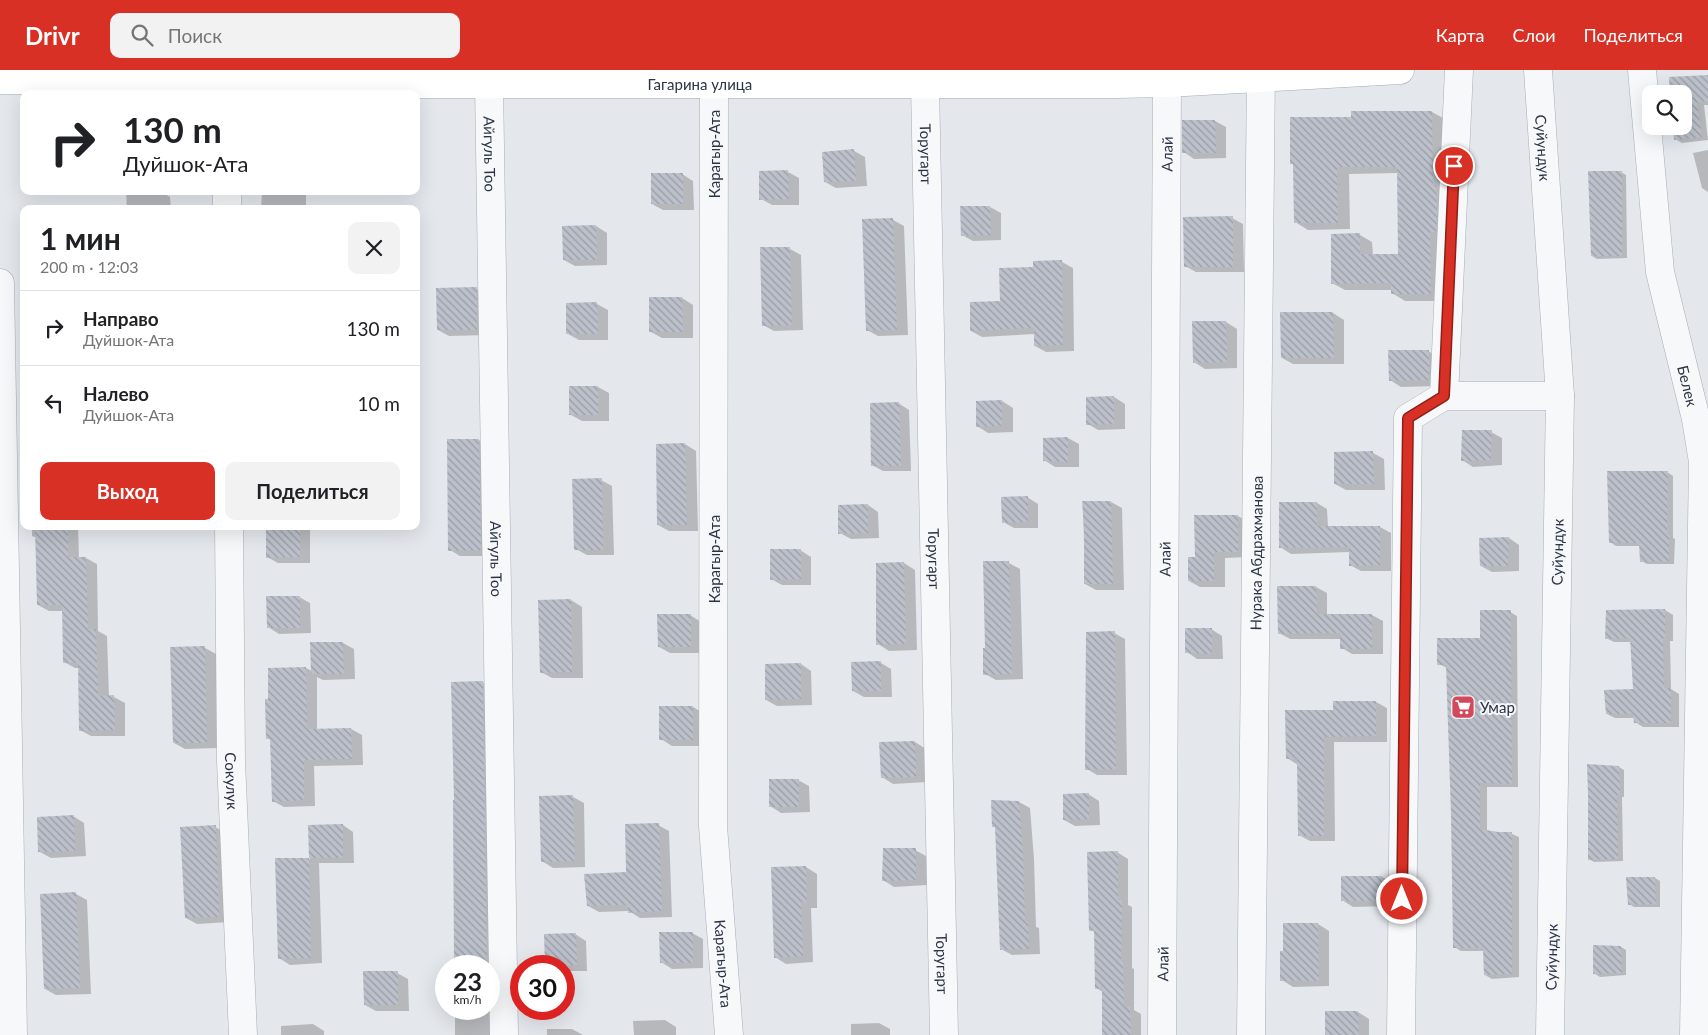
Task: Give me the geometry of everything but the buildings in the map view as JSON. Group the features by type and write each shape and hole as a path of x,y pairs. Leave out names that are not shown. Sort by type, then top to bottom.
{"main road":[{"name":"Гагарина улица","path":"0,80 225,82 418,77 489,84 1167,83 1261,74 1400,70"}],"street":[{"path":"1444,396 1459,70"},
{"name":"Суйундук","path":"1538,70 1560,396 1550,1035"},
{"name":"Белек","path":"1642,70 1660,272 1696,419 1703,462 1705,579 1694,1035"},
{"name":"Нурака Абдрахманова","path":"1251,1035 1261,74"},
{"name":"Карагыр-Ата","path":"714,83 713,826 729,1035"},
{"name":"Алай","path":"1162,1035 1167,83"},
{"name":"Айгуль Тоо","path":"489,84 504,1035"},
{"name":"Торугарт","path":"925,84 944,1035"},
{"path":"0,283 13,1035"},
{"path":"1401,1035 1408,418 1444,396 1560,396"},
{"name":"Сокулук","path":"229,530 231,761 243,1035"}],"place":[{"name":"Умар","path":"1463,707"}],"route":[{"path":"1402,899 1408,418 1444,396 1454,166"}]}
